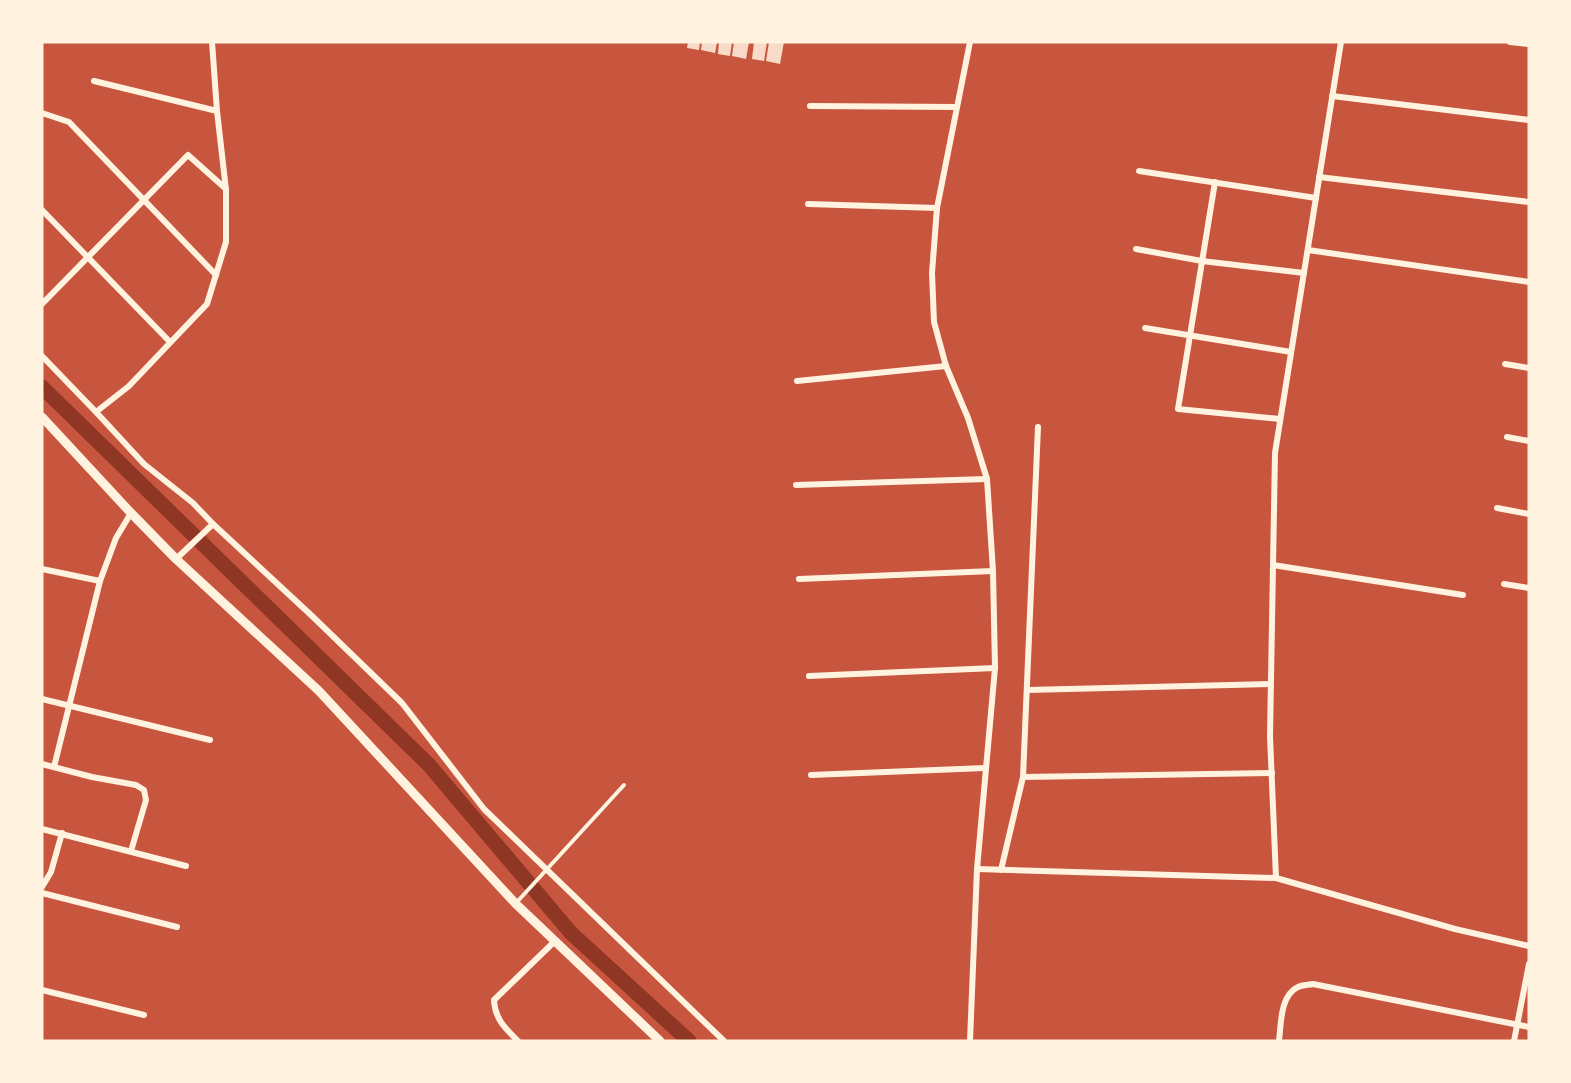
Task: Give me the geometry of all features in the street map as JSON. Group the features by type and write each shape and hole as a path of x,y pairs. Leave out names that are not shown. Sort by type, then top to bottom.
{"street":[{"path":"96,412 129,386 207,304 226,242 226,190 212,42"},
{"path":"970,42 937,208 932,273 934,322 946,366 968,418 987,479 993,571 994,668 977,869 970,1041"},
{"path":"1276,878 1271,684 1275,453 1341,42"},
{"path":"1510,42 1529,44"},
{"path":"94,81 217,111"},
{"path":"1332,96 1529,120"},
{"path":"810,106 956,107"},
{"path":"42,113 69,122 216,275"},
{"path":"42,304 188,154 226,190"},
{"path":"1139,171 1316,198"},
{"path":"1319,177 1529,202"},
{"path":"1215,182 1178,409 1280,419"},
{"path":"808,204 937,208"},
{"path":"42,210 170,342"},
{"path":"1136,249 1202,261 1304,273"},
{"path":"1308,250 1529,282"},
{"path":"1145,328 1291,352"},
{"path":"42,356 144,464 193,503 402,703 484,808 696,1011 724,1041"},
{"path":"1505,364 1529,368"},
{"path":"797,381 946,366"},
{"path":"42,417 176,559 319,691 555,941 660,1041"},
{"path":"998,870 1023,777 1038,427"},
{"path":"1507,437 1529,441"},
{"path":"796,485 987,479"},
{"path":"1497,508 1529,514"},
{"path":"54,767 100,581 116,538 131,513"},
{"path":"176,559 213,524"},
{"path":"1273,565 1463,595"},
{"path":"42,569 100,581"},
{"path":"800,579 993,571"},
{"path":"1504,584 1529,588"},
{"path":"809,676 994,668"},
{"path":"1027,690 1271,684"},
{"path":"42,699 210,740"},
{"path":"42,764 136,784 144,790 146,800 131,851"},
{"path":"811,775 985,768"},
{"path":"1023,777 1272,773"},
{"path":"42,828 186,866"},
{"path":"42,887 51,872 62,833"},
{"path":"977,869 1276,878 1455,928 1529,946"},
{"path":"42,870 51,872"},
{"path":"42,893 177,927"},
{"path":"518,1041 494,1012 494,1000 555,941"},
{"path":"1514,1041 1529,964"},
{"path":"1279,1041 1288,996 1297,987 1313,984 1529,1027"},
{"path":"42,990 144,1015"}],"lane":[{"path":"519,901 624,785"}],"building":[{"path":"688,42 700,42 699,50 687,48"},
{"path":"702,42 717,42 715,53 701,50"},
{"path":"719,42 732,42 730,56 718,54"},
{"path":"734,42 749,42 746,59 732,56"},
{"path":"754,42 767,42 764,61 752,59"},
{"path":"769,42 784,42 780,64 766,61"}],"waterway":[{"path":"42,387 429,765 571,933 689,1041"}]}
